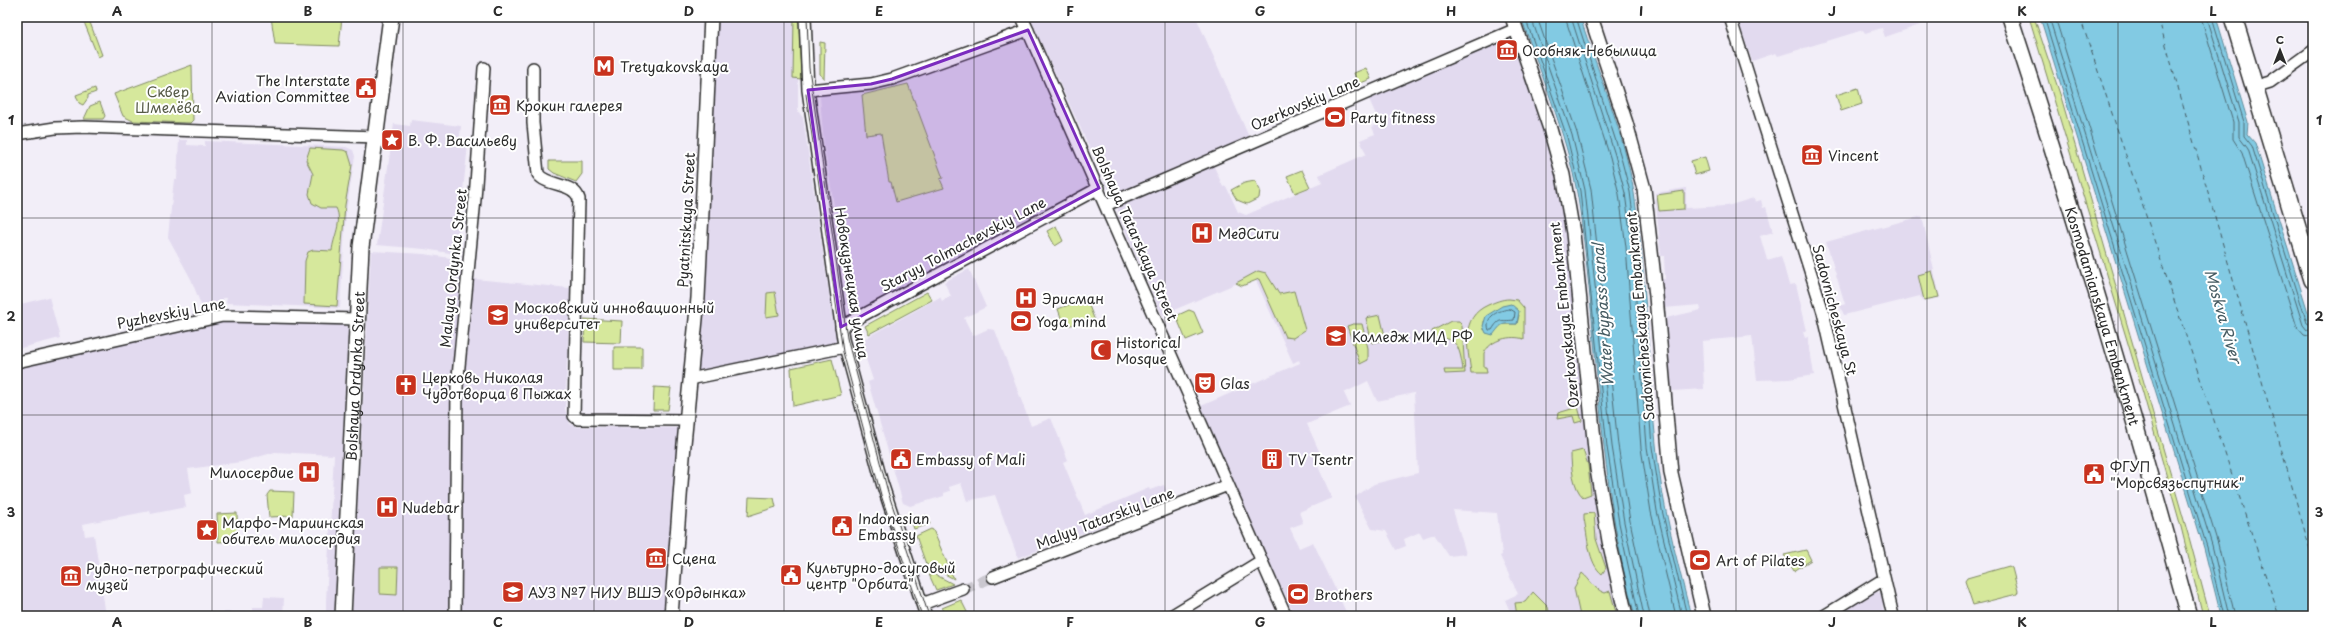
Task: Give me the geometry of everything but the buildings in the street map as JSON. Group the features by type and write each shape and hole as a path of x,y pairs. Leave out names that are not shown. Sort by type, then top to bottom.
{"main road":[{"name":"Bolshaya Ordynka Street","path":"343,616 363,223 377,137 391,17"},
{"name":"Kosmodamianskaya Embankment","path":"2010,17 2054,153 2120,368 2189,616"},
{"path":"2233,17 2258,86"},
{"path":"2241,17 2258,86 2285,175 2313,280"},
{"path":"2285,175 2313,251"}],"street":[{"name":"Pyatnitskaya Street","path":"671,616 686,420 698,292 711,17"},
{"name":"Новокузнецкая улица","path":"804,17 808,90 845,347 882,483 926,616"},
{"name":"Bolshaya Tatarskaya Street","path":"1022,17 1099,188 1286,616"},
{"name":"Sadovnicheskaya Embankment","path":"1591,17 1626,123 1644,189 1656,296 1671,473 1704,616"},
{"name":"Sadovnicheskaya St","path":"1730,17 1819,299 1893,616"},
{"name":"Ozerkovskiy Lane","path":"1106,205 1514,23"},
{"name":"Ozerkovskaya Embankment","path":"1514,23 1550,128 1563,175 1573,233 1597,469 1609,541 1626,616"},
{"path":"808,90 857,86 892,79 1028,30"},
{"path":"2258,86 2270,82 2313,51"},
{"name":"Malaya Ordynka Street","path":"455,616 457,387 476,193 484,68"},
{"path":"533,68 533,127 538,174 542,178 573,190 579,200 574,416 578,419 686,420"},
{"path":"17,134 48,129 83,127 377,137"},
{"name":"Staryy Tolmachevskiy Lane","path":"841,327 1099,188"},
{"name":"Pyzhevskiy Lane","path":"17,362 223,316 357,318"},
{"path":"690,379 845,347"},
{"name":"Malyy Tatarskiy Lane","path":"993,577 1228,485"},
{"path":"1172,616 1261,561"},
{"path":"1824,616 1884,580"},
{"path":"922,604 963,589"}],"highlighted area":[{"path":"1028,30 1099,188 841,327 808,90 871,84 892,79"}],"shaded area":[{"path":"716,17 799,17 802,78 798,79 798,111 803,118 836,340 834,344 698,371"},
{"path":"1029,17 1196,17 1249,137 1119,194 1110,192"},
{"path":"1737,17 1943,17 1885,37 1882,28 1865,33 1863,30 1778,56 1776,53 1752,61"},
{"path":"1506,38 1515,40 1546,130 1563,201 1591,443 1588,445 1596,498 1620,616 1512,616 1505,600 1518,594 1500,556 1502,555 1497,513 1453,510 1466,554 1449,556 1434,534 1423,538 1420,532 1404,539 1406,546 1396,550 1386,531 1372,529 1355,497 1374,484 1418,473 1414,393 1377,401 1368,381 1344,393 1350,406 1307,424 1324,462 1317,464 1332,498 1299,512 1303,523 1290,528 1299,548 1313,542 1348,616 1295,616 1259,541 1201,406 1300,363 1299,360 1293,363 1254,276 1162,315 1118,214 1118,206 1213,164 1223,187 1226,186 1238,212 1246,215 1322,182 1319,175 1366,154 1360,140 1375,134 1372,127 1380,124 1368,97"},
{"path":"1019,39 1026,42 1089,182 1089,186 858,313 852,312 824,146 820,96 823,94 859,91 894,84"},
{"path":"411,120 461,126 459,144 468,145 456,254 424,249 377,245 394,124 410,126"},
{"path":"179,140 187,140 187,145 205,146 205,141 346,147 353,150 355,156 346,213 340,308 226,303 227,298 223,298 223,303 201,305 191,279 168,237 174,179 177,179"},
{"path":"1686,188 1686,208 1727,206 1754,198 1755,202 1761,200 1763,208 1766,207 1773,232 1760,236 1767,260 1781,256 1789,285 1796,284 1807,331 1803,332 1805,338 1808,337 1814,375 1789,379 1757,380 1752,336 1702,341 1704,389 1672,391 1666,318 1701,310 1700,305 1664,308 1662,279 1665,279 1664,256 1661,256 1655,193"},
{"path":"1922,216 1940,298 1922,301 1920,296 1844,315 1840,306 1845,304 1826,242"},
{"path":"371,251 424,254 463,260 452,375 449,450 449,616 352,616"},
{"path":"969,269 986,307 964,318 973,336 988,329 995,330 1031,426 1051,418 1068,460 1063,462 1085,515 1149,488 1150,490 1164,485 1170,499 1018,558 995,495 967,501 961,483 949,487 950,491 944,493 944,496 910,506 903,503 868,382 873,380 860,341 940,297 942,301 951,296 944,282"},
{"path":"474,279 570,288 565,409 570,424 577,427 680,428 667,616 462,616 462,450 465,375"},
{"path":"49,297 60,338 17,349 17,305"},
{"path":"222,320 345,324 348,329 334,616 326,616 334,455 275,452 241,462 188,469 192,493 184,495 186,507 151,514 150,511 83,524 85,536 94,535 106,616 17,616 17,368"},
{"path":"1878,592 1883,595 1885,600 1882,606 1885,616 1845,616 1844,611 1832,616 1871,593"},
{"path":"264,597 284,598 283,616 225,616 224,612 253,612 253,607 263,607"}],"green space":[{"path":"82,17 88,17 102,55 98,57"},
{"path":"271,17 342,17 339,46 275,44"},
{"path":"794,17 799,17 801,79 793,78"},
{"path":"2029,17 2034,17 2061,97 2190,541 2210,616 2203,616 2181,527 2143,393"},
{"path":"820,42 825,43 824,79 820,74"},
{"name":"Сквер Шмелёва","path":"192,65 193,120 190,123 133,121 123,116 114,94"},
{"path":"1366,68 1371,79 1358,84 1354,73"},
{"path":"908,84 943,178 940,179 944,188 896,202 891,182 889,182 881,133 866,135 862,95"},
{"path":"95,88 96,92 88,95 88,98 83,105 79,103 76,95"},
{"path":"1858,88 1862,104 1841,111 1836,95"},
{"path":"100,102 105,116 103,119 84,119 90,106"},
{"path":"310,148 343,150 348,152 352,165 345,205 337,306 304,304 305,261 308,252 313,250 332,251 338,224 338,213 336,208 321,208 312,203 309,194 313,174 306,160"},
{"path":"1705,157 1709,171 1695,175 1691,161"},
{"path":"549,161 582,161 582,174 576,182 554,173 549,169"},
{"path":"1302,170 1310,187 1295,193 1287,176"},
{"path":"1255,181 1260,190 1259,198 1247,204 1237,200 1231,190 1244,183"},
{"path":"1684,191 1684,209 1659,211 1657,195"},
{"path":"1056,226 1063,241 1055,246 1047,231"},
{"path":"1258,271 1266,273 1279,294 1294,291 1305,330 1293,338 1285,337 1259,279 1242,286 1236,283"},
{"path":"1932,271 1939,297 1924,300 1918,275"},
{"path":"775,292 779,315 766,317 767,293"},
{"path":"927,292 932,300 869,334 865,326"},
{"path":"1086,298 1095,321 1064,326 1058,309"},
{"path":"1506,299 1517,300 1524,308 1524,339 1507,338 1491,344 1484,353 1484,367 1486,367 1487,373 1471,373 1467,343 1469,325 1473,317 1479,311 1488,305","holes":["1519,315 1517,324 1503,324 1484,330 1484,321"]},
{"path":"1189,310 1194,312 1203,333 1186,340 1176,316"},
{"path":"1380,315 1386,340 1372,343 1366,318"},
{"path":"585,319 622,321 621,343 584,342"},
{"path":"1451,321 1459,321 1462,326 1465,373 1445,374 1444,370 1463,370 1461,356 1456,345 1448,339 1434,340 1432,331"},
{"path":"1362,324 1368,348 1368,360 1360,364 1347,326"},
{"path":"614,347 642,347 642,370 614,370"},
{"path":"832,359 841,395 793,406 791,368"},
{"path":"654,387 671,388 668,410 653,410"},
{"path":"1578,407 1582,421 1575,423 1573,416 1557,419 1558,413"},
{"path":"1583,450 1588,465 1591,494 1583,497 1575,483 1572,470 1571,453"},
{"path":"270,491 294,492 293,516 269,517 267,495"},
{"path":"749,497 774,498 776,507 748,516"},
{"path":"237,513 238,541 218,542 217,514"},
{"path":"1594,513 1596,539 1606,568 1602,574 1597,569 1591,557 1584,519 1584,514"},
{"path":"926,515 930,524 914,529 911,520"},
{"path":"931,529 933,530 954,579 926,564 916,536"},
{"path":"1806,550 1811,560 1794,571 1784,555"},
{"path":"2009,566 2012,568 2018,591 2017,594 1973,605 1965,581 1967,578"},
{"path":"380,567 398,567 397,595 380,594"},
{"path":"927,570 953,584 936,590"},
{"path":"1582,573 1597,589 1605,593 1610,591 1617,616 1580,616 1574,588"},
{"path":"1533,592 1548,607 1550,616 1517,616 1515,603 1525,602"},
{"path":"961,600 969,616 943,616 942,608"}],"water":[{"name":"Water bypass canal","path":"1521,17 1580,17 1618,126 1630,171 1642,256 1658,466 1670,531 1691,616 1635,616 1613,516 1606,465 1586,262 1576,186 1555,112"},
{"name":"Moskva River","path":"2040,17 2216,17 2248,122 2247,134 2255,143 2313,328 2313,616 2221,616 2204,548"},
{"path":"1511,304 1519,311 1517,324 1503,325 1493,335 1486,333 1483,326 1486,316 1502,306"}],"ferry route":[{"path":"2080,17 2279,616"},
{"path":"2158,17 2313,560"}],"tunnel":[{"path":"963,589 993,577"}],"tram line":[{"path":"807,17 809,68 847,338 888,492 929,616"},
{"path":"806,94 843,352 881,495 922,616"}],"place":[{"name":"Особняк-Небылица","path":"1507,50"},
{"name":"Tretyakovskaya","path":"604,66"},
{"name":"The Interstate Aviation Committee","path":"366,88"},
{"name":"Крокин галерея","path":"500,105"},
{"name":"Party fitness","path":"1335,117"},
{"name":"В. Ф. Васильеву","path":"392,140"},
{"name":"Vincent","path":"1812,155"},
{"name":"МедСити","path":"1202,233"},
{"name":"Эрисман","path":"1026,298"},
{"name":"Московский инновационный университет","path":"498,315"},
{"name":"Yoga mind","path":"1021,321"},
{"name":"Колледж МИД РФ","path":"1336,336"},
{"name":"Historical Mosque","path":"1101,350"},
{"name":"Glas","path":"1205,383"},
{"name":"Церковь Николая Чудотворца в Пыжах","path":"406,385"},
{"name":"Embassy of Mali","path":"901,459"},
{"name":"TV Tsentr","path":"1272,459"},
{"name":"Милосердие","path":"309,472"},
{"name":"ФГУП \"Морсвязьспутник\"","path":"2094,474"},
{"name":"Nudebar","path":"387,507"},
{"name":"Indonesian Embassy","path":"842,526"},
{"name":"Марфо-Мариинская обитель милосердия","path":"207,530"},
{"name":"Сцена","path":"656,558"},
{"name":"Art of Pilates","path":"1700,560"},
{"name":"Культурно-досуговый центр \"Орбита\"","path":"791,575"},
{"name":"Рудно-петрографический музей","path":"71,576"},
{"name":"АУЗ №7 НИУ ВШЭ «Ордынка»","path":"513,592"},
{"name":"Brothers","path":"1298,594"}]}
